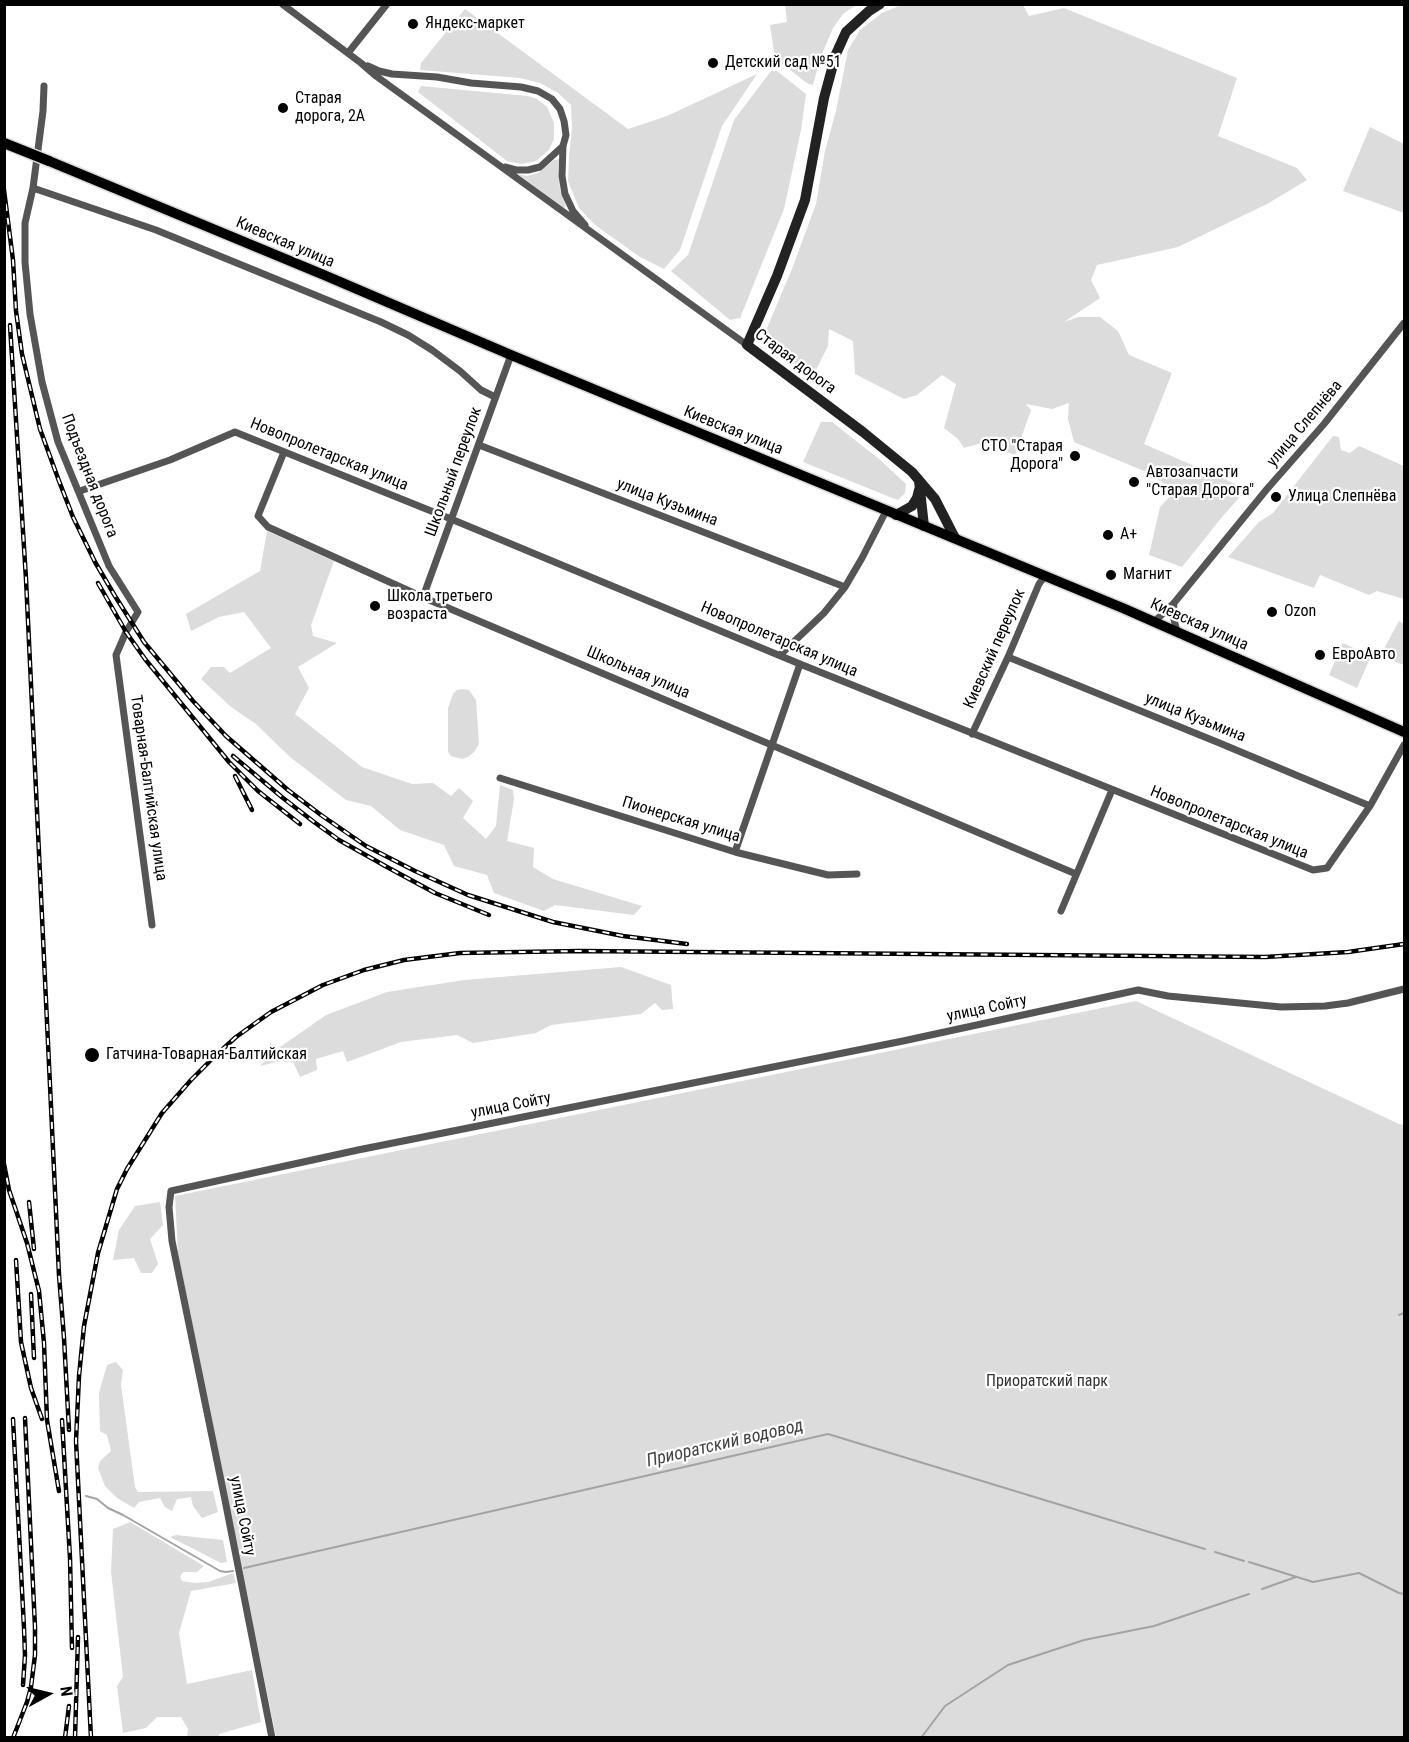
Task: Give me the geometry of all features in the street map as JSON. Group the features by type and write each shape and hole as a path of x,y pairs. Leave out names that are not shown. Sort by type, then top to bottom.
{"main road":[{"name":"Киевская улица","path":"4,143 1045,576 1404,732"}],"street":[{"name":"Старая дорога","path":"282,4 376,76 747,345 890,453 919,480 934,499 954,538"},
{"path":"348,53 387,4"},
{"path":"747,345 777,276 805,200 824,98 836,54 846,32 868,8 880,4"},
{"name":"Старая дорога","path":"361,63 392,74 521,87 538,91 552,99 560,109 566,135 563,146 562,176 565,194 573,211 593,233"},
{"name":"Подъездная дорога","path":"44,86 33,188 25,223 25,262 30,314 42,381 58,442 110,566 138,612 116,656"},
{"name":"Старая дорога","path":"500,165 516,170 540,167 563,146"},
{"path":"33,188 156,230 408,334 460,371 481,390 495,397"},
{"name":"улица Слепнёва","path":"1154,622 1174,603 1267,489 1324,424 1404,323"},
{"name":"Школьный переулок","path":"423,597 511,355"},
{"name":"Новопролетарская улица","path":"80,491 170,460 235,432 972,734 1313,870 1327,867 1370,806"},
{"name":"улица Кузьмина","path":"479,445 845,587"},
{"name":"Школьная улица","path":"284,452 258,516 268,527 423,597 1076,874"},
{"path":"780,655 824,613 845,587 891,513 912,506 917,498 919,480"},
{"path":"919,480 924,526"},
{"path":"924,526 934,510 934,499"},
{"name":"Киевский переулок","path":"972,734 1039,584 1045,576"},
{"path":"1174,603 1173,615 1177,632"},
{"name":"Товарная-Балтийская улица","path":"116,656 152,925"},
{"name":"улица Кузьмина","path":"1008,657 1370,806"},
{"path":"735,852 800,664"},
{"path":"1370,806 1404,745"},
{"name":"Пионерская улица","path":"500,778 735,852 828,875 857,874"},
{"path":"1061,911 1112,790"},
{"name":"улица Сойту","path":"272,1737 172,1241 169,1207 171,1191 370,1148 903,1041 1138,990 1168,996 1281,1007 1348,1003 1404,989"}],"green space":[{"path":"785,5 856,5 843,14 833,28 820,59 813,85 808,84 775,58 770,25 787,22"},
{"path":"901,5 1023,5 1029,16 1064,8 1237,78 1218,136 1297,168 1307,180 1267,204 1178,247 1097,265 1091,280 1100,298 1064,322 1078,317 1100,317 1118,331 1129,355 1172,373 1144,444 1247,489 1182,567 1149,555 1160,507 1175,491 1149,473 1074,442 1068,419 1069,403 1052,409 1026,404 1031,410 1015,455 982,443 964,448 958,439 944,428 956,384 942,375 917,395 904,399 855,374 853,341 829,329 828,346 814,374 805,374 773,350 767,328 816,204 825,151 836,111 848,50 860,30 882,13"},
{"path":"465,9 628,129 667,116 757,74 722,126 680,250 664,269 640,257 595,225 579,208 568,181 572,128 571,105 558,93 540,83 520,78 420,70 421,63"},
{"path":"771,71 777,71 806,94 801,130 784,209 740,318 730,320 671,271 688,255 734,120"},
{"path":"421,86 528,96 537,99 547,107 554,123 554,139 549,150 536,161 522,164 507,161 418,92"},
{"path":"1370,127 1404,144 1404,213 1343,191"},
{"path":"559,159 558,172 560,189 566,206 564,208 518,174 527,176 538,173 554,160"},
{"path":"821,422 832,422 879,459 906,484 905,493 898,500 803,462"},
{"path":"1333,436 1339,437 1341,450 1350,453 1359,446 1404,466 1404,599 1377,591 1369,595 1320,575 1314,588 1228,557 1259,522 1273,513"},
{"path":"267,531 334,561 311,625 313,636 337,643 298,667 309,688 295,714 362,767 412,784 433,783 451,796 459,788 473,801 463,818 486,839 496,826 500,785 513,790 514,799 507,841 534,848 533,867 553,879 642,906 634,915 555,905 544,911 494,893 487,875 454,866 444,845 400,830 371,806 346,800 290,757 256,724 231,707 201,679 211,667 224,667 230,673 271,648 244,612 219,617 191,631 186,614 260,571"},
{"path":"1399,621 1404,624 1404,665 1380,656"},
{"path":"1343,643 1371,656 1357,688 1329,675"},
{"path":"462,689 469,690 476,700 479,744 474,752 462,759 451,756 448,752 448,708 453,694"},
{"path":"621,967 671,985 673,1009 662,1010 655,1003 641,1014 551,1025 536,1033 473,1043 457,1035 401,1042 347,1062 343,1051 316,1059 317,1070 300,1077 293,1062 280,1061 260,1066 273,1052 326,1015 387,992 464,980"},
{"name":"Приоратский парк","path":"1136,1001 1404,1125 1404,1737 276,1737 178,1253 175,1196"},
{"path":"160,1202 163,1225 150,1239 158,1264 152,1273 141,1273 134,1258 113,1260 119,1230 135,1206"},
{"path":"116,1362 123,1370 121,1385 135,1487 138,1492 213,1491 218,1512 202,1518 193,1506 191,1497 177,1499 172,1511 165,1507 160,1498 139,1502 134,1508 117,1498 105,1486 98,1468 100,1461 111,1451 107,1435 100,1431 99,1393 107,1365"},
{"path":"130,1522 204,1566 197,1572 183,1572 180,1577 182,1581 208,1582 233,1573 236,1583 191,1591 179,1633 187,1684 252,1670 261,1722 219,1734 219,1737 187,1737 188,1729 181,1717 157,1717 146,1728 123,1733 117,1686 123,1677 111,1572 113,1529"},
{"path":"176,1535 223,1540 227,1562 221,1563 170,1537"}],"waterway":[{"path":"1399,1315 1404,1313"},
{"name":"Приоратский водовод","path":"244,1568 828,1434 1205,1549"},
{"name":"Приоратский водовод","path":"86,1496 97,1499 108,1508 220,1571 233,1571"},
{"name":"Приоратский водовод","path":"1215,1552 1244,1561"},
{"name":"Приоратский водовод","path":"1249,1562 1313,1582 1359,1573 1404,1594"},
{"path":"1262,1589 1296,1577"},
{"path":"921,1738 945,1706 1008,1665 1084,1640 1154,1626 1249,1594"}],"railway":[{"path":"4,190 22,354 40,429 59,481 73,517 115,596 144,642 193,701 226,736 288,790 366,846 415,871 468,895 553,922 623,936 687,944"},
{"path":"10,325 26,579 59,1275 69,1430"},
{"path":"98,583 126,632 145,659 229,762 258,791 300,824"},
{"path":"233,756 283,798 339,840 435,893 489,915"},
{"path":"235,776 252,810"},
{"path":"91,1738 76,1441 84,1326 98,1253 117,1189 162,1113 213,1058 236,1037 271,1012 323,985 364,970 404,960 460,953 580,951 1265,957 1348,952 1404,944"},
{"path":"4,1164 9,1190 27,1243 39,1291 47,1420 59,1491"},
{"path":"29,1202 34,1249"},
{"path":"16,1260 21,1342 31,1388 42,1419"},
{"path":"31,1294 34,1358"},
{"path":"13,1738 31,1687 35,1655 25,1418"},
{"path":"13,1419 24,1628 23,1685"},
{"path":"62,1420 70,1558 72,1648"},
{"path":"75,1738 78,1637"},
{"path":"65,1738 69,1706"}],"place":[{"name":"Яндекс-маркет","path":"413,24"},
{"name":"Детский сад №51","path":"713,63"},
{"name":"Старая дорога, 2А","path":"283,108"},
{"name":"СТО \"Старая Дорога\"","path":"1075,456"},
{"name":"Автозапчасти \"Старая Дорога\"","path":"1134,482"},
{"name":"Улица Слепнёва","path":"1276,497"},
{"name":"А+","path":"1108,535"},
{"name":"Магнит","path":"1111,575"},
{"name":"Школа третьего возраста","path":"375,606"},
{"name":"Ozon","path":"1272,612"},
{"name":"ЕвроАвто","path":"1320,655"},
{"name":"Гатчина-Товарная-Балтийская","path":"92,1055"}]}
